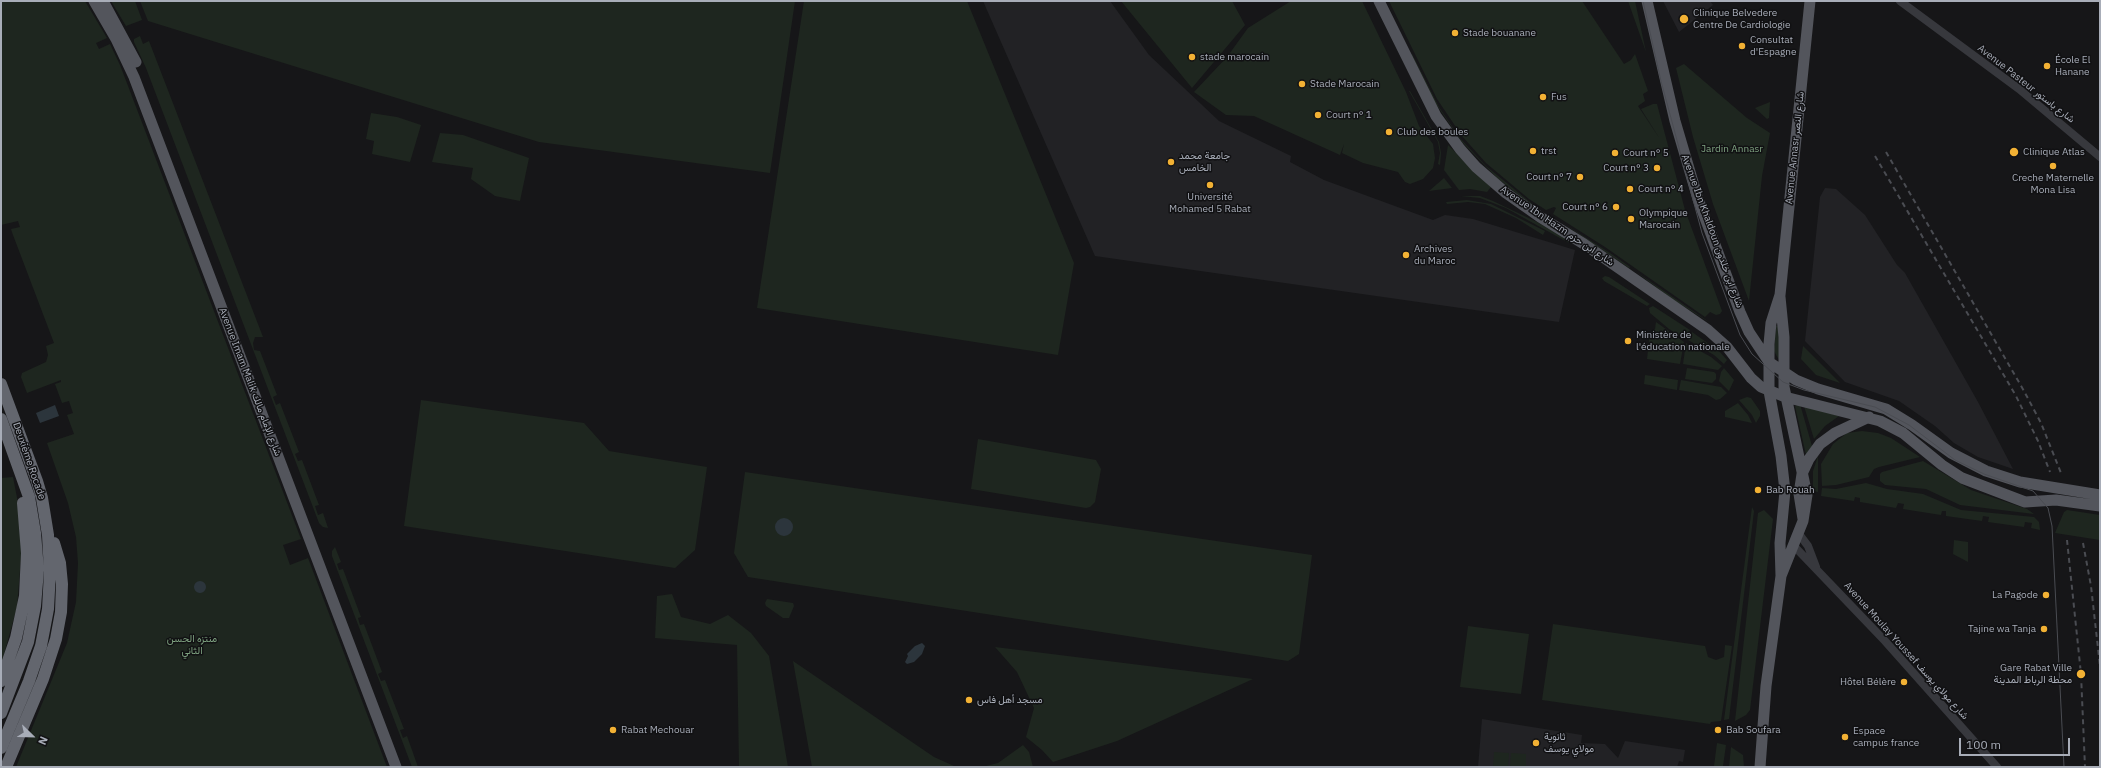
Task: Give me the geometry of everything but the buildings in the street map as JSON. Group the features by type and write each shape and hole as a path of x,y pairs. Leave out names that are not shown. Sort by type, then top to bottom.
{"highway":[{"name":"Deuxième Rocade","path":"1,384 37,480 46,516 50,572 45,627 31,675 1,748"},
{"name":"Deuxième Rocade","path":"1,419 24,480 35,533 37,588 28,642 1,713"},
{"path":"1,681 16,638 25,596 27,553 23,501 24,480"},
{"path":"6,767 48,666 59,626 62,598 62,574 46,516"}],"main road":[{"name":"Avenue Imam Malik شارع الإمام مالك","path":"94,1 113,34 134,77 396,767"},
{"name":"Avenue Imam Malik شارع الإمام مالك","path":"103,1 123,36 140,73 404,767"},
{"name":"Avenue Ibn Hazm شارع ابن حزم","path":"1379,1 1436,116 1460,149 1476,167 1506,193 1534,213 1584,244 1708,330 1727,347 1751,378 1768,391 1785,397 1869,418 1903,433 1942,465 1976,484 2025,502 2056,500 2100,506"},
{"name":"Avenue Ibn Khaldoun شارع ابن خلدون","path":"1647,1 1675,121 1698,199 1740,312 1749,332 1769,362"},
{"name":"Avenue Annasr شارع النصر","path":"1781,576 1780,543 1785,491 1781,456 1768,391 1769,362 1771,328 1780,294 1810,1"},
{"name":"Avenue Annasr شارع النصر","path":"1780,294 1784,337 1783,372 1785,397 1807,495 1803,521 1799,534 1781,576"},
{"path":"1769,362 1783,372 1818,389 1886,409 1912,425 1950,453 1986,471 2020,482 2100,495"},
{"path":"1802,474 1809,459 1827,438 1843,428 1869,418"},
{"path":"1781,456 1785,464 1789,489 1786,533 1794,546"},
{"path":"1760,767 1766,686 1781,576"}],"street":[{"name":"Avenue Pasteur شارع باستور","path":"1900,1 2019,89 2100,157"},
{"name":"Avenue Moulay Youssef شارع مولاي يوسف","path":"1799,534 1808,546 1816,567"},
{"name":"Avenue Moulay Youssef شارع مولاي يوسف","path":"1794,546 1807,561 1816,567 1889,646 1997,767"}],"shaded area":[{"name":"جامعة محمد الخامس","path":"983,1 1110,1 1149,55 1219,121 1291,156 1290,162 1324,180 1433,220 1445,215 1473,219 1575,250 1559,322 1095,256"},
{"name":"Clinique Belvedere Centre De Cardiologie","path":"1663,1 1710,1 1713,5 1679,32"},
{"path":"1825,188 1836,189 1865,215 1897,265 1905,273 1978,402 2013,469 1978,457 1954,443 1935,426 1899,401 1845,382 1805,341 1820,197"},
{"path":"55,405 59,416 40,423 36,413"},
{"path":"780,518 788,518 793,523 791,534 788,536 780,536 775,531 775,523"},
{"path":"198,581 202,581 206,587 202,593 198,593 194,589 194,585"},
{"path":"922,643 925,646 922,654 914,662 907,664 905,662 908,656 907,654 915,646"},
{"name":"ثانوية مولاي يوسف","path":"1482,719 1582,735 1581,743 1605,744 1618,758 1625,741 1685,750 1683,762 1679,761 1677,767 1478,767"}],"green space":[{"name":"منتزه الحسن الثاني","path":"1,1 85,1 107,38 96,43 99,49 110,44 120,65 301,539 283,545 290,565 308,558 387,767 16,767 67,643 76,602 78,563 76,537 68,503 47,443 74,434 67,415 73,413 69,401 62,403 55,384 61,382 61,380 27,393 21,377 22,373 46,362 48,355 46,346 54,343 11,229 20,227 18,221 1,225"},
{"path":"111,1 135,1 142,20 126,26"},
{"path":"140,1 795,1 770,173 539,142 148,21"},
{"path":"804,1 967,1 1074,263 1058,355 757,308"},
{"name":"stade marocain","path":"1121,1 1232,1 1245,25 1192,88"},
{"name":"Stade Marocain","path":"1291,1 1362,1 1406,92 1419,126 1433,144 1435,158 1433,168 1423,179 1410,184 1405,182 1398,172 1363,163 1342,153 1344,144 1340,155 1254,116 1226,115 1194,92 1227,57 1248,28"},
{"name":"Fus","path":"1389,1 1582,1 1624,64 1631,60 1635,54 1648,91 1643,94 1645,101 1638,106 1660,139 1641,109 1657,104 1685,210 1722,311 1720,314 1716,315 1710,312 1705,317 1605,247 1553,214 1556,208 1554,207 1546,210 1529,199 1486,163 1462,136 1437,99"},
{"path":"1628,1 1635,1 1646,52"},
{"path":"140,36 143,44 149,41 263,337 255,337 253,343 254,350 260,351 277,395 273,397 276,405 280,403 299,452 295,454 298,461 302,460 319,505 315,506 318,515 323,513 328,528 323,527 319,523 146,68 134,42 134,39"},
{"path":"1412,54 1439,107 1460,138 1486,166 1536,207 1535,208 1497,178 1462,142 1434,101 1411,55"},
{"name":"Jardin Annasr","path":"1684,64 1747,118 1770,133 1762,176 1749,301 1713,204 1693,137 1676,68"},
{"path":"1409,91 1439,142 1441,153 1440,165 1438,164 1440,153 1438,142"},
{"path":"1770,102 1769,118 1767,119 1755,108"},
{"path":"371,113 397,117 421,125 410,162 372,154 374,141 366,139"},
{"path":"440,133 463,135 529,158 520,201 495,196 471,179 473,168 432,162"},
{"path":"1448,145 1491,187 1487,192 1470,189 1459,190 1444,170"},
{"path":"1444,178 1452,188 1429,191"},
{"path":"1461,196 1480,196 1493,201 1537,222 1564,237 1569,243 1506,208 1480,198"},
{"path":"1467,200 1491,204 1545,231 1543,235 1516,218 1485,204 1468,202 1447,204 1446,202"},
{"path":"1560,221 1613,255 1630,267 1629,268"},
{"path":"1635,271 1712,324 1672,299"},
{"path":"1605,276 1609,277 1650,304 1647,306 1604,281 1602,278"},
{"path":"1653,306 1690,330 1685,339 1669,329 1650,313 1649,308"},
{"path":"1656,322 1684,342 1680,364 1647,359 1650,333 1655,329"},
{"path":"1776,326 1779,326 1779,360 1774,351"},
{"path":"1692,332 1719,351 1727,360 1724,364 1714,355 1688,340"},
{"path":"1686,343 1711,357 1722,366 1718,370 1683,364"},
{"path":"1803,346 1840,383 1816,375 1801,359"},
{"path":"1687,368 1714,372 1716,374 1716,379 1712,383 1685,379"},
{"path":"1724,368 1734,380 1729,391 1719,381 1721,372"},
{"path":"1645,375 1678,380 1677,390 1644,384"},
{"path":"1681,380 1721,387 1727,393 1720,399 1716,400 1708,395 1679,390"},
{"path":"1747,397 1751,398 1760,411 1760,416 1756,423 1752,415 1739,400"},
{"path":"421,400 584,423 609,451 707,467 695,550 675,568 404,526"},
{"path":"1738,403 1748,415 1752,423 1725,417 1725,411"},
{"path":"1800,404 1812,446 1806,455 1795,406"},
{"path":"1804,406 1839,416 1825,426 1814,439"},
{"path":"1862,431 1878,433 1891,438 1920,457 1879,467 1874,469 1869,477 1836,485 1822,486 1821,464 1833,444 1847,433"},
{"path":"978,439 1096,460 1101,469 1095,502 1090,507 1086,508 971,489"},
{"path":"1818,456 1818,492 1813,491 1813,471"},
{"path":"1923,461 1971,490 2027,509 2034,514 1960,505 1926,489 1885,485 1880,481 1880,474 1882,472"},
{"path":"745,472 1312,555 1299,654 1288,661 748,577 734,553"},
{"path":"13,477 19,508 22,545 17,607 1,665 1,478"},
{"path":"1866,483 1887,489 1923,494 1961,510 2034,517 2039,522 2040,530 2031,528 2032,523 2025,522 2024,527 1988,522 1989,517 1983,516 1982,521 1946,516 1946,511 1942,511 1941,515 1903,509 1904,504 1898,503 1896,508 1860,502 1860,498 1855,497 1854,501 1821,496 1822,488 1836,489"},
{"path":"1752,507 1754,511 1729,719 1724,720"},
{"path":"1764,510 1773,519 1750,710 1746,715 1735,721 1758,513"},
{"path":"2067,510 2100,515 2100,540 2055,533 2064,512"},
{"path":"1954,540 1968,542 1968,562 1953,554"},
{"path":"335,547 341,562 337,564 339,570 343,569 361,617 358,618 360,625 364,624 382,672 378,674 381,681 385,680 404,729 400,730 403,738 407,736 418,767 412,767 332,556 332,551"},
{"path":"672,594 681,617 710,624 728,615 751,633 769,656 788,767 739,767 737,645 655,638 657,596"},
{"path":"767,599 793,603 794,606 789,618 783,618 766,606 765,603"},
{"path":"1553,624 1705,646 1708,657 1716,660 1724,657 1725,645 1732,646 1721,721 1711,722 1710,724 1542,700"},
{"path":"1468,626 1529,634 1521,694 1460,687"},
{"path":"995,647 1253,679 1117,741 1053,762 1042,750 1026,737 1034,708 1017,672"},
{"path":"793,661 934,757 954,766 961,767 812,767"},
{"path":"1717,743 1726,745 1723,766 1714,766"},
{"path":"1023,745 1029,752 1033,767 982,767 998,763"},
{"path":"1731,747 1743,755 1744,767 1729,767"},
{"path":"1494,752 1509,753 1508,767 1493,767"},
{"path":"1511,753 1526,754 1526,767 1510,767"}],"tram line":[{"path":"1643,1 1661,81 1702,233 1740,335 1752,354 1783,382 1804,390 1875,407 1909,425 1955,460 1984,474 2033,491 2048,508 2052,526 2064,767"}],"railway":[{"path":"1886,152 2024,391 2041,423 2061,473"},
{"path":"1875,156 2016,396 2038,441 2050,472"},
{"path":"2067,540 2081,674 2085,767"},
{"path":"2083,543 2091,586 2100,666"}],"place":[{"name":"Clinique Belvedere Centre De Cardiologie","path":"1684,19"},
{"name":"Stade bouanane","path":"1455,33"},
{"name":"Consultat d'Espagne","path":"1742,46"},
{"name":"stade marocain","path":"1192,57"},
{"name":"École El Hanane","path":"2047,66"},
{"name":"Stade Marocain","path":"1302,84"},
{"name":"Fus","path":"1543,97"},
{"name":"Court n° 1","path":"1318,115"},
{"name":"Club des boules","path":"1389,132"},
{"name":"trst","path":"1533,151"},
{"name":"Clinique Atlas","path":"2014,152"},
{"name":"Court n° 5","path":"1615,153"},
{"name":"جامعة محمد الخامس","path":"1171,162"},
{"name":"Creche Maternelle Mona Lisa","path":"2053,166"},
{"name":"Court n° 3","path":"1657,168"},
{"name":"Court n° 7","path":"1580,177"},
{"name":"Université Mohamed 5 Rabat","path":"1210,185"},
{"name":"Court n° 4","path":"1630,189"},
{"name":"Court n° 6","path":"1616,207"},
{"name":"Olympique Marocain","path":"1631,219"},
{"name":"Archives du Maroc","path":"1406,255"},
{"name":"Ministère de l'éducation nationale","path":"1628,341"},
{"name":"Bab Rouah","path":"1758,490"},
{"name":"La Pagode","path":"2046,595"},
{"name":"Tajine wa Tanja","path":"2044,629"},
{"name":"Gare Rabat Ville محطة الرباط المدينة","path":"2081,674"},
{"name":"Hôtel Bélère","path":"1904,682"},
{"name":"مسجد أهل فاس","path":"969,700"},
{"name":"Rabat Mechouar","path":"613,730"},
{"name":"Bab Soufara","path":"1718,730"},
{"name":"Espace campus france","path":"1845,737"},
{"name":"ثانوية مولاي يوسف","path":"1536,743"}]}
